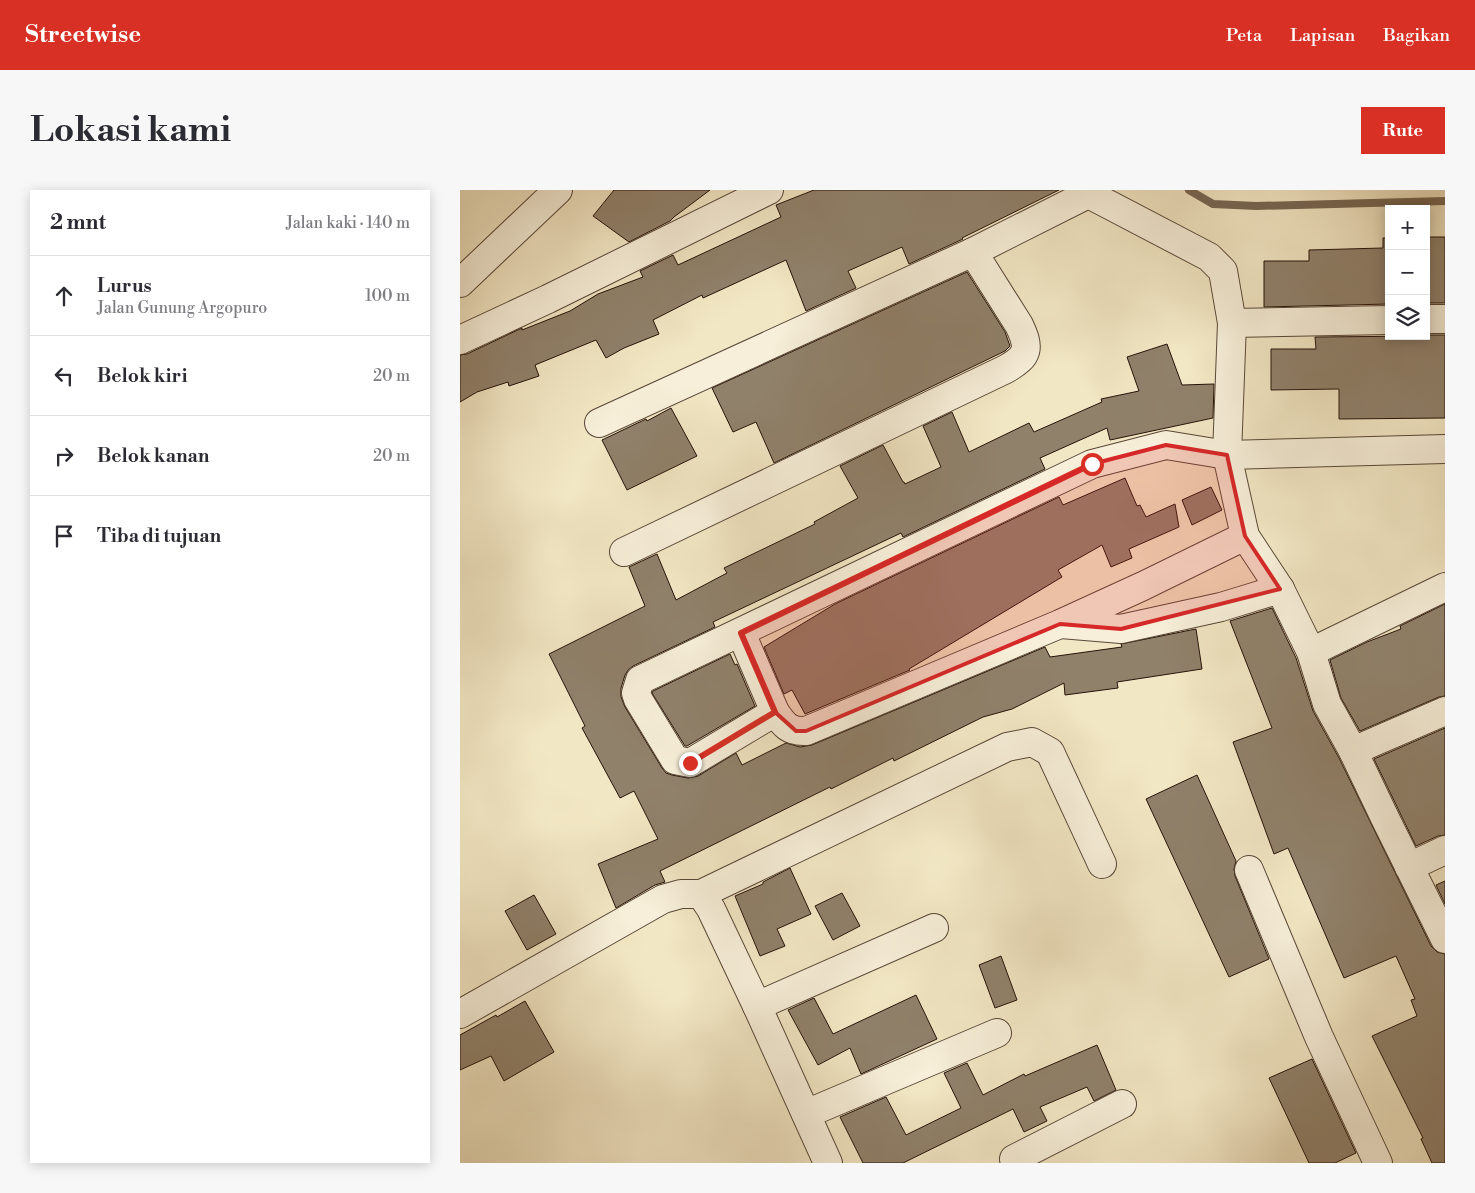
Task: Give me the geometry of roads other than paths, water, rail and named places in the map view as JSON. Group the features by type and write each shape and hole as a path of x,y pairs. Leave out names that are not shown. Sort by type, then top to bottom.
{"street":[{"path":"460,283 558,190"},
{"path":"460,340 548,299 769,190"},
{"path":"599,423 973,252 1084,192 1209,257 1223,271 1232,323 1227,455 1244,536 1280,589 1311,652 1328,704 1353,751 1445,940"},
{"path":"624,552 1018,362 1025,352 1024,336 973,252"},
{"path":"1430,319 1445,319"},
{"path":"1232,323 1385,320"},
{"path":"775,712 690,763 680,762 675,760 636,693 640,680 1092,464 1166,446 1227,455 1445,449"},
{"path":"741,633 775,712 787,727 796,731 806,731 1060,624 1143,586 1244,536"},
{"path":"1143,586 1155,621"},
{"path":"1311,652 1445,587"},
{"path":"1060,624 1121,629 1221,606 1280,589"},
{"path":"1353,751 1445,711"},
{"path":"460,1014 663,899 681,894 701,894 1007,747 1032,742 1050,752 1102,864"},
{"path":"1409,867 1445,850"},
{"path":"1249,870 1320,1037 1378,1163"},
{"path":"701,894 711,909 758,1006 828,1163"},
{"path":"758,1006 934,928"},
{"path":"806,1114 996,1033"},
{"path":"1007,1162 1122,1104"}],"waterway":[{"path":"1189,190 1213,204 1256,206 1445,201"}]}
